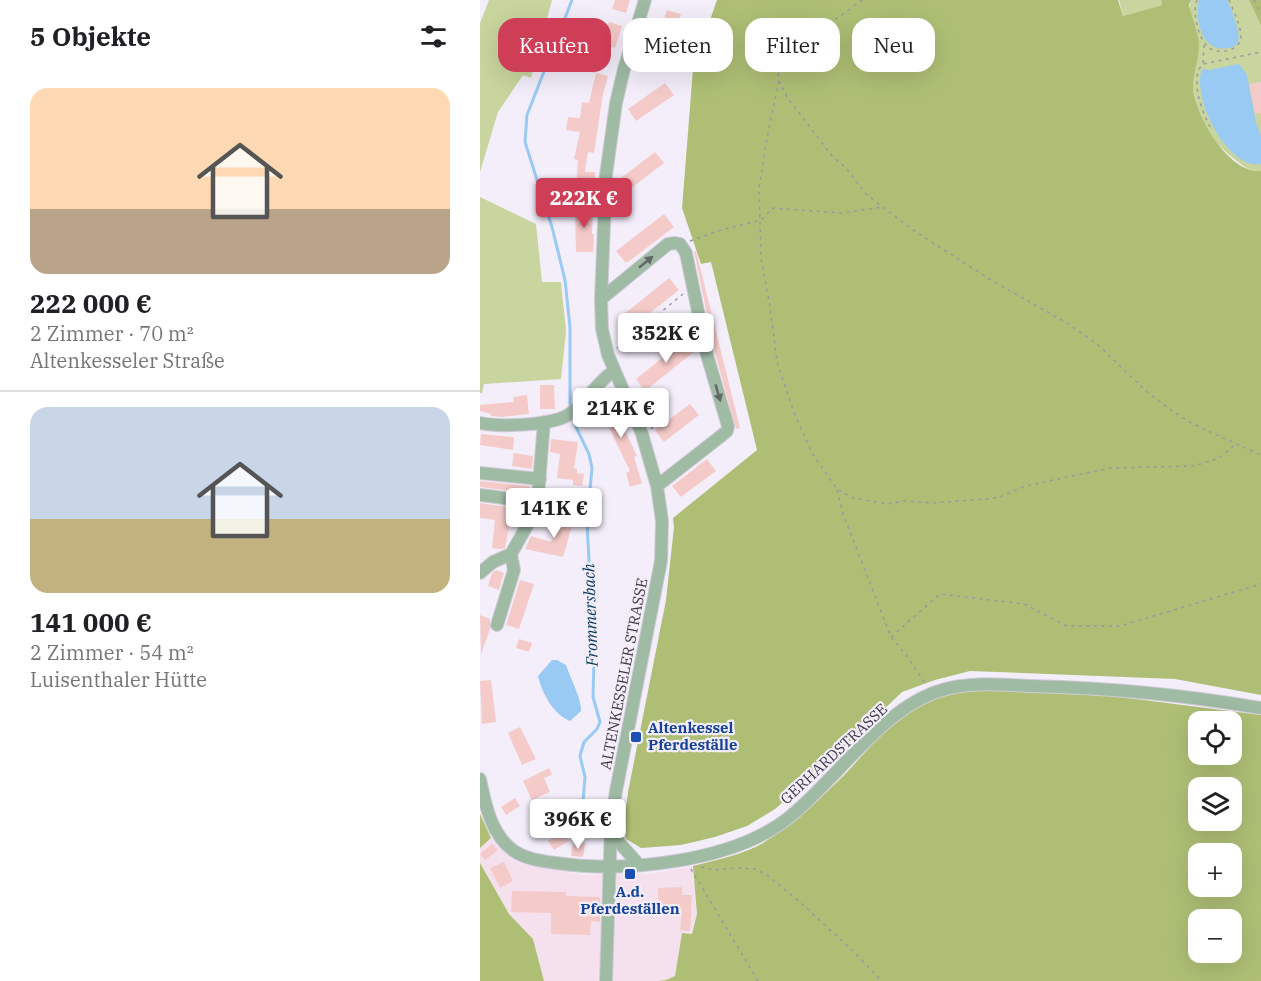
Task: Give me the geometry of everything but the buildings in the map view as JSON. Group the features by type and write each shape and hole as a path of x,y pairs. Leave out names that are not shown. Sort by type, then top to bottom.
{"street":[{"name":"ALTENKESSELER STRASSE","path":"606,981 611,825 633,693 655,599 661,561 662,521 657,486 642,434 614,371 602,329 601,299 606,175 616,103 645,0"},
{"path":"601,299 669,244 680,244 686,253 707,355 728,426 722,436 657,486"},
{"path":"480,423 491,426 561,419 572,413 602,378 614,371"},
{"path":"497,624 514,570 512,554 537,508 544,422"},
{"path":"480,473 540,479"},
{"path":"480,495 515,500 533,515"},
{"path":"480,573 493,562 512,554"},
{"name":"GERHARDSTRASSE","path":"480,778 493,826 512,850 527,858 586,867 610,868 717,852 754,839 787,819 880,729 905,708 943,689 973,684 1078,687 1204,698 1261,708"},
{"path":"611,825 618,841 639,865"}],"path":[{"path":"862,0 825,27 788,43 777,61 779,81 759,188 761,258 777,362 793,410 812,453 837,489 843,514 891,637 926,685"},
{"path":"1197,0 1195,15 1204,42 1203,64"},
{"path":"1204,42 1210,49 1220,52 1236,47 1240,42 1241,34 1229,0"},
{"path":"1254,0 1261,14"},
{"path":"1210,127 1201,107 1198,93 1199,67 1203,64 1261,52"},
{"path":"779,81 791,104 866,194 933,243 991,280 1067,323 1096,343 1147,392 1174,412 1191,423 1261,455"},
{"path":"680,244 761,220 773,208 842,213 884,207"},
{"path":"614,350 685,293 687,297"},
{"path":"634,334 642,342"},
{"path":"641,403 658,393"},
{"path":"653,427 663,418 657,410 664,400"},
{"path":"837,489 854,498 887,504 905,501 934,503 986,499 1000,497 1025,486 1110,468 1194,466 1219,458 1237,443"},
{"path":"891,637 940,594 1024,604 1067,626 1120,626 1261,584"},
{"path":"684,858 758,981"},
{"path":"684,858 699,867 714,870 755,869 767,875 853,951 882,981"}],"shaded area":[{"path":"491,838 507,855 519,863 582,875 649,874 693,866 697,914 692,934 682,933 675,976 658,981 544,981 533,939 509,914 480,863 480,848"}],"green space":[{"path":"489,0 552,0 547,18 498,18 498,72 533,72 531,78 523,75 498,112 480,172 480,23"},
{"path":"717,0 1118,0 1123,16 1162,5 1161,0 1191,0 1189,5 1199,46 1193,87 1200,112 1215,141 1226,153 1237,163 1249,169 1261,171 1261,695 1175,679 970,671 902,692 826,765 775,809 747,826 681,845 641,848 626,839 624,824 628,792 666,600 673,518 757,450 711,262 701,264 682,208 693,72 733,72 733,18 711,18"},
{"path":"1119,0 1161,0 1162,5 1123,16"},
{"path":"1191,0 1249,0 1261,26 1261,171 1246,168 1225,151 1211,136 1200,117 1193,87 1197,42 1190,9"},
{"path":"1249,0 1261,0 1261,26"},
{"path":"480,197 536,224 542,282 561,282 566,331 561,379 484,384 482,393 480,393"},
{"path":"979,690 1112,696 1230,711 1188,711 1188,765 1242,765 1242,713 1261,715 1261,981 658,981 675,976 682,933 692,934 697,914 693,866 738,854 763,843 818,801 883,733 905,715 932,700"},
{"path":"480,814 491,838 480,848"},
{"path":"480,863 509,914 533,939 544,981 480,981"}],"water":[{"path":"1199,0 1227,0 1239,37 1235,45 1229,48 1218,48 1206,40 1199,25"},
{"path":"1239,64 1247,75 1256,123 1261,136 1261,164 1249,163 1236,156 1225,144 1215,130 1202,97 1200,82 1202,69 1209,70"},
{"path":"552,660 566,665 580,701 581,711 570,721 553,708 540,683 538,676"}],"waterway":[{"name":"Frommersbach","path":"570,408 570,327 565,280 552,227 525,142 527,115 572,0"},
{"name":"Frommersbach","path":"575,425 589,454 592,468 587,521 594,661 593,697 600,722 597,729 584,742 580,756 585,777 583,802"}],"place":[{"name":"Altenkessel Pferdeställe","path":"636,737"},
{"name":"A.d. Pferdeställen","path":"630,874"}]}
